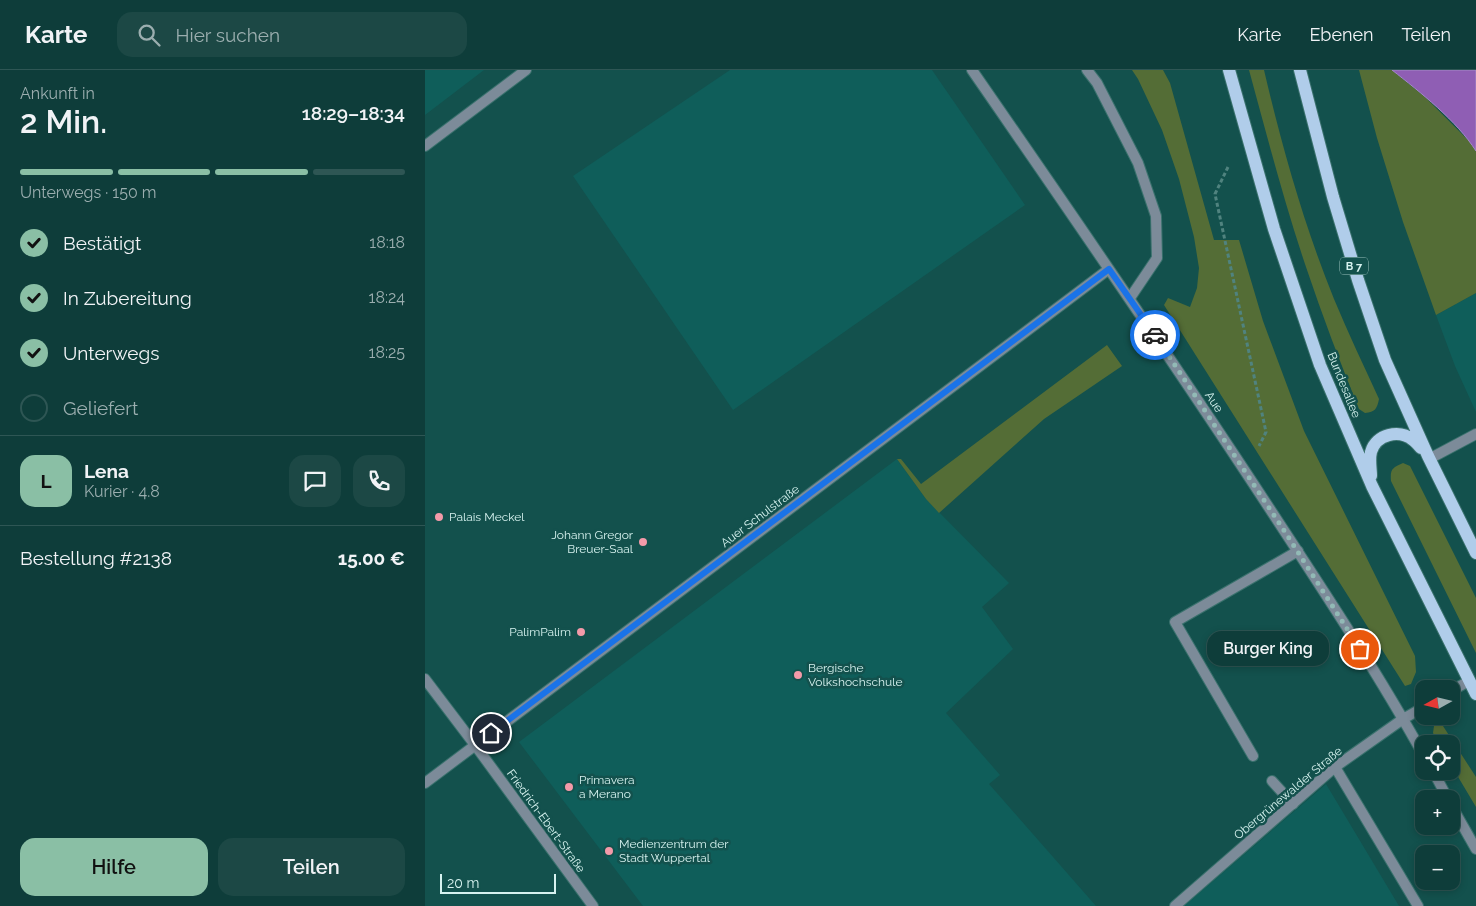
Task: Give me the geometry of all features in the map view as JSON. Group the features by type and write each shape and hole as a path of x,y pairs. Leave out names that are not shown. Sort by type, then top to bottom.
{"main road":[{"name":"Bundesallee","path":"1229,70 1274,229 1321,365 1372,486 1476,694"},
{"name":"B 7","path":"1300,70 1333,197 1385,360 1429,458 1476,553"},
{"path":"1372,486 1371,452 1379,440 1389,434 1401,434 1414,440 1429,458"}],"street":[{"path":"425,146 526,70"},
{"name":"Aue","path":"972,70 1130,298 1246,471 1415,740"},
{"path":"1087,70 1097,83 1139,163 1156,216 1157,258 1130,298"},
{"name":"Auer Schulstraße","path":"425,782 1109,269"},
{"path":"1429,458 1476,434"},
{"path":"1253,756 1175,622 1298,551"},
{"name":"Friedrich-Ebert-Straße","path":"425,679 593,906"},
{"path":"1460,686 1469,681"},
{"name":"Obergrünewalder Straße","path":"1175,906 1335,767 1415,712"},
{"path":"1335,767 1418,906"},
{"path":"1272,781 1293,804"},
{"path":"1460,821 1476,849"}],"path":[{"path":"1245,130 1215,194 1266,432 1246,471"}],"shaded area":[{"path":"425,70 484,70 425,115"},
{"path":"730,70 932,70 1025,205 733,410 573,176"},
{"path":"1392,70 1476,70 1476,151 1448,118 1426,97"},
{"path":"1476,293 1476,412 1455,366 1436,315"},
{"name":"Bergische Volkshochschule","path":"897,459 926,499 1009,583 982,607 1013,649 946,713 1000,775 989,784 1096,906 643,906 519,742"},
{"path":"1326,784 1399,906 1184,906"}],"green space":[{"path":"1132,70 1163,70 1170,83 1214,240 1239,240 1263,321 1304,431 1415,656 1416,672 1411,684 1405,686 1164,305 1168,298 1190,307 1197,288 1199,268 1194,237 1179,179 1162,130"},
{"path":"1249,70 1264,70 1286,157 1313,243 1339,312 1379,399 1376,408 1371,412 1365,413 1359,409 1318,303 1290,218"},
{"path":"1359,70 1392,70 1425,97 1469,141 1476,151 1476,293 1436,315 1403,222 1377,138"},
{"path":"1107,345 1122,366 1044,419 939,513 926,499 897,459 901,459 921,484"},
{"path":"1403,463 1410,466 1476,598 1476,653 1391,481 1393,469"},
{"path":"1434,726 1443,726 1449,735 1434,735"},
{"path":"1460,752 1476,777 1476,807 1460,780"}],"way so far":[{"path":"1155,335 1360,649"}],"place":[{"name":"Palais Meckel","path":"439,517"},
{"name":"Johann Gregor Breuer-Saal","path":"643,542"},
{"name":"PalimPalim","path":"581,632"},
{"name":"Burger King","path":"1360,649"},
{"name":"Bergische Volkshochschule","path":"798,675"},
{"name":"Primavera a Merano","path":"569,787"},
{"name":"Medienzentrum der Stadt Wuppertal","path":"609,851"}],"route":[{"path":"491,733 1109,269 1155,335"}]}
